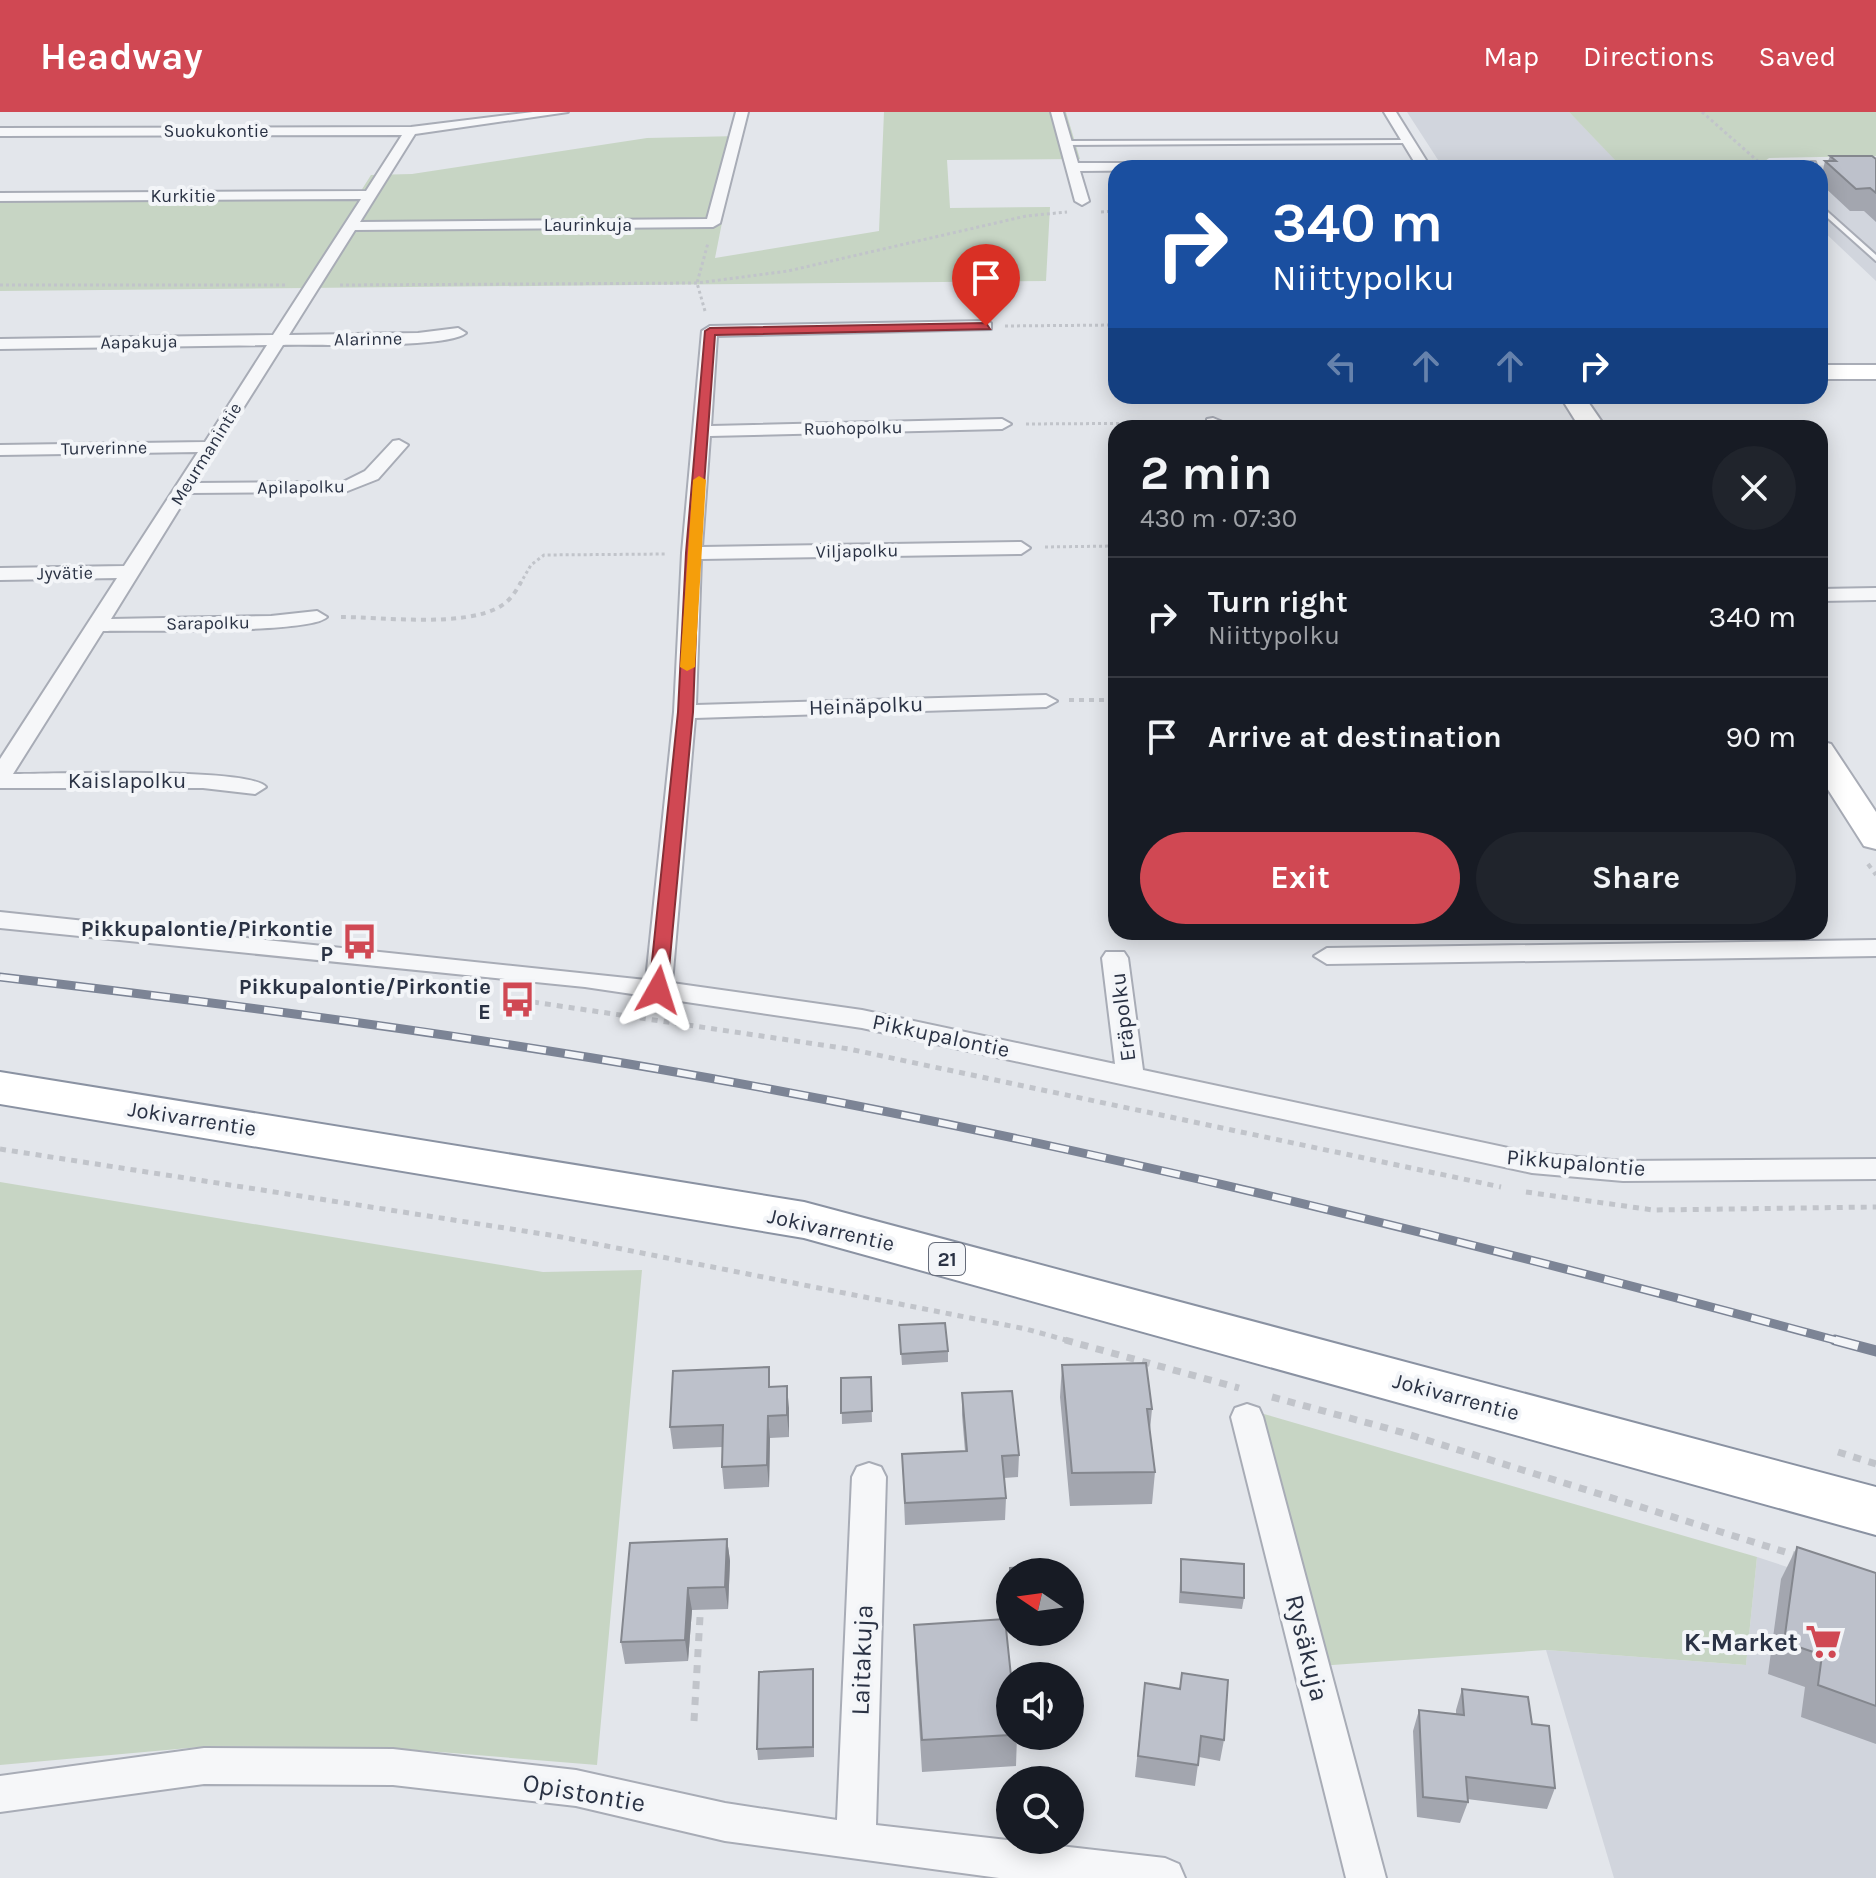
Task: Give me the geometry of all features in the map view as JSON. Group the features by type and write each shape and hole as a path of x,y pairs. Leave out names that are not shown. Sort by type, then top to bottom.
{"highway":[{"name":"Jokivarrentie","path":"0,1088 804,1220 1876,1511"}],"street":[{"name":"Suokukontie","path":"0,132 411,131 562,112"},
{"path":"713,223 742,112"},
{"path":"1057,112 1082,201"},
{"path":"1390,112 1419,160"},
{"name":"Meurmanintie","path":"0,779 9,749 99,625 366,195 411,131"},
{"path":"1074,167 1108,167"},
{"name":"Kurkitie","path":"0,197 366,195"},
{"name":"Laurinkuja","path":"349,226 713,223"},
{"path":"658,990 685,712 692,553 704,431 719,331 986,326"},
{"name":"Alarinne","path":"277,341 418,338 458,333"},
{"name":"Aapakuja","path":"0,344 277,341"},
{"path":"1828,372 1876,372"},
{"name":"Ruohopolku","path":"704,431 1002,424"},
{"name":"Apilapolku","path":"186,488 334,489 357,485 378,474 399,445"},
{"name":"Turverinne","path":"0,450 209,447"},
{"name":"Viljapolku","path":"692,553 1021,548"},
{"name":"Jyvätie","path":"0,574 131,572"},
{"path":"1828,595 1876,594"},
{"name":"Sarapolku","path":"99,625 271,622 317,617"},
{"name":"Heinäpolku","path":"685,712 1046,701"},
{"path":"1828,764 1876,839"},
{"name":"Kaislapolku","path":"0,779 203,781 255,787"},
{"name":"Pikkupalontie","path":"0,920 539,974 862,1019 1532,1163 1623,1171 1876,1169"},
{"path":"1327,956 1876,948"},
{"name":"Eräpolku","path":"1115,958 1130,1076"},
{"name":"Rysäkuja","path":"1251,1400 1366,1878"},
{"name":"Laitakuja","path":"856,1842 869,1477"},
{"name":"Opistontie","path":"0,1794 204,1766 393,1767 576,1788 725,1822 856,1842 1165,1878"}],"lane":[{"path":"1067,143 1407,142"},
{"path":"1828,214 1876,259"}],"path":[{"path":"1702,112 1758,160"},
{"path":"1094,212 1108,211"},
{"path":"0,285 697,283 788,271 1026,216 1070,212"},
{"path":"713,223 697,283 719,331"},
{"path":"986,326 1108,325"},
{"path":"1002,424 1108,425"},
{"path":"1021,548 1108,546"},
{"path":"317,617 488,612 513,598 530,565 544,555 692,553"},
{"path":"1046,701 1108,700"},
{"path":"531,1002 849,1049 1504,1188"},
{"path":"0,1149 556,1236 1026,1329 1251,1400 1401,1432 1806,1559"},
{"path":"1520,1191 1653,1210 1876,1207"},
{"path":"1838,1452 1876,1464"},
{"path":"694,1721 700,1617"}],"shaded area":[{"path":"1407,112 1569,112 1616,160 1438,160"},
{"path":"1828,165 1876,165 1876,281 1828,236"},
{"path":"1757,1557 1876,1596 1876,1878 1614,1878 1546,1650 1746,1665"}],"green space":[{"path":"884,112 1066,112 1080,159 947,160 950,208 1050,207 1046,281 0,291 0,196 359,194 371,175 412,174 647,138 739,136 715,258 879,231"},
{"path":"1569,112 1876,112 1876,156 1615,160"},
{"path":"0,1182 543,1272 642,1270 597,1765 391,1748 211,1746 0,1765"},
{"path":"1264,1414 1757,1557 1746,1665 1546,1650 1318,1666"}],"building":[{"path":"1830,156 1872,156 1876,159 1876,193 1870,188 1856,189 1828,164 1828,161 1836,161"},
{"path":"945,1323 948,1351 901,1354 899,1325"},
{"path":"1146,1363 1152,1409 1147,1409 1155,1472 1072,1473 1062,1365"},
{"path":"769,1367 769,1387 787,1386 787,1415 768,1416 767,1465 722,1467 723,1425 670,1427 673,1371"},
{"path":"871,1377 872,1411 841,1413 841,1378"},
{"path":"1012,1391 1019,1455 1002,1456 1006,1498 905,1503 902,1454 967,1451 962,1393"},
{"path":"727,1539 725,1587 688,1588 685,1640 621,1642 630,1543"},
{"path":"1797,1547 1876,1573 1876,1706 1818,1685 1822,1655 1784,1642"},
{"path":"1181,1559 1244,1564 1244,1598 1181,1592"},
{"path":"996,1620 996,1646 1008,1646 1010,1662 996,1662 996,1736 922,1740 914,1625"},
{"path":"813,1669 813,1747 757,1749 759,1672"},
{"path":"1182,1673 1228,1680 1224,1740 1201,1736 1198,1765 1138,1756 1145,1683 1180,1689"},
{"path":"1462,1689 1528,1697 1532,1724 1549,1726 1555,1788 1466,1777 1468,1802 1423,1797 1419,1710 1464,1715"}],"railway":[{"path":"0,977 416,1031 813,1097 1256,1192 1842,1342"},
{"path":"1835,1340 1876,1351"}],"slow traffic":[{"path":"687,667 699,480"}],"place":[{"name":"Pikkupalontie/Pirkontie P","path":"359,942"},
{"name":"Pikkupalontie/Pirkontie E","path":"517,1000"},
{"name":"K-Market","path":"1824,1642"}],"route":[{"path":"658,990 685,712 692,553 710,331 986,326"}]}
